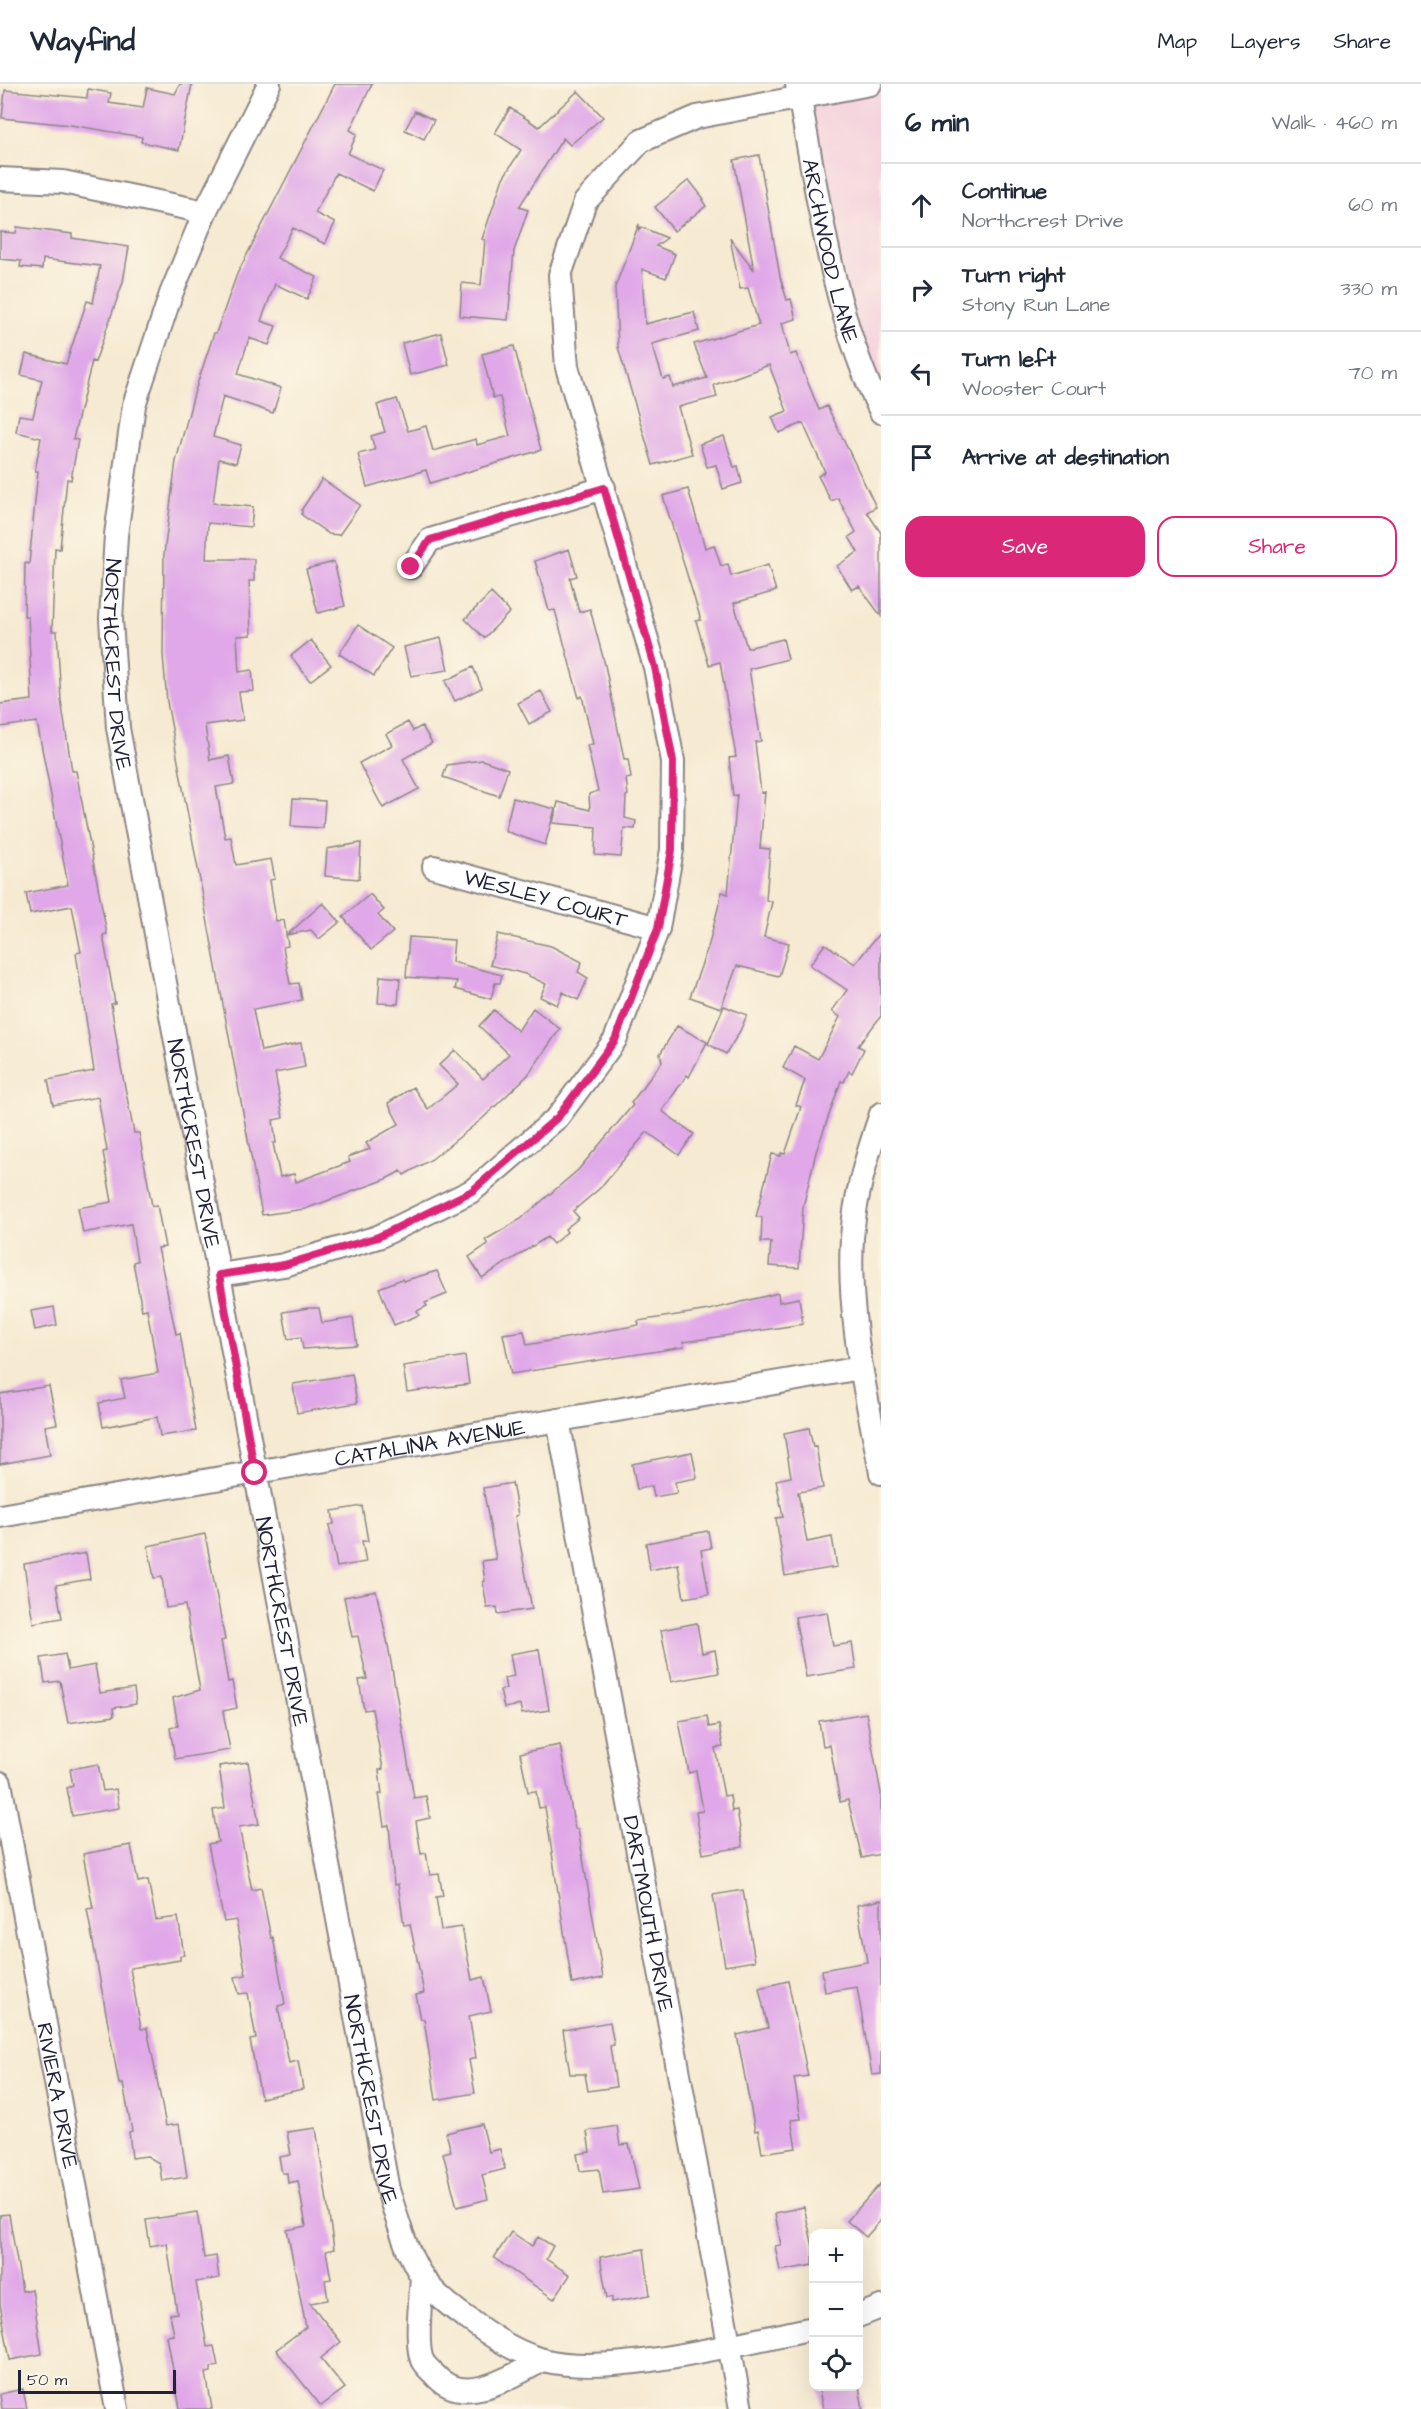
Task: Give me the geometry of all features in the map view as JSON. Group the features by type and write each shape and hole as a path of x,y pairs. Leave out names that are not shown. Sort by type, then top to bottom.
{"street":[{"name":"NORTHCREST DRIVE","path":"269,84 205,212 171,294 134,405 116,536 111,619 118,728 388,2190 402,2234 422,2276 453,2309 497,2340 543,2360 588,2365 635,2362 809,2329"},
{"path":"219,1275 284,1265 378,1237 472,1191 558,1117 615,1040 658,928 672,850 673,761 655,667 567,367 560,275 585,202 641,141 697,117 798,90 870,84"},
{"name":"ARCHWOOD LANE","path":"798,90 839,300 857,357 881,412"},
{"path":"0,179 63,182 205,212"},
{"path":"411,567 430,540 604,488"},
{"name":"WESLEY COURT","path":"434,867 658,928"},
{"path":"881,1114 861,1173 852,1238 853,1296 861,1368 881,1473"},
{"name":"CATALINA AVENUE","path":"0,1516 861,1368"},
{"name":"DARTMOUTH DRIVE","path":"558,1420 741,2409"},
{"name":"RIVIERA DRIVE","path":"0,1782 117,2409"},
{"path":"422,2276 419,2322 422,2360 439,2381 460,2391 492,2388 543,2360"},
{"path":"863,2314 881,2307"}],"shaded area":[{"path":"881,84 881,412 869,387 799,96"}],"building":[{"path":"180,84 192,84 179,150 141,142 142,137 71,125 2,118 5,90 87,98 88,89 111,93 109,103 143,108 147,88 175,94"},
{"path":"335,84 372,84 350,130 357,134 348,154 383,170 373,191 336,173 315,213 335,223 325,244 293,228 277,258 317,277 307,299 275,284 261,321 276,326 269,345 249,338 238,374 281,388 273,413 223,396 213,437 241,445 236,463 219,459 213,503 253,507 251,527 208,523 206,559 254,559 254,581 249,581 251,635 237,636 239,672 252,670 254,691 239,692 243,720 205,725 210,760 229,756 234,784 216,787 225,838 231,837 236,865 271,859 275,879 270,880 276,921 284,920 288,946 283,947 290,984 299,983 302,1000 253,1009 261,1051 301,1043 305,1067 275,1073 283,1118 273,1120 276,1143 273,1143 280,1177 294,1174 296,1182 350,1162 348,1157 370,1149 366,1143 399,1124 388,1103 413,1087 428,1109 458,1084 439,1065 455,1050 483,1079 509,1054 479,1026 494,1010 518,1031 533,1008 560,1029 528,1075 482,1119 432,1159 404,1175 401,1171 384,1180 305,1209 262,1215 167,702 163,655 164,554 176,461 194,394 214,333 216,333 237,274"},
{"path":"578,91 603,117 570,145 563,138 519,207 528,210 514,251 508,320 460,316 462,283 481,285 485,240 482,239 503,178 521,150 495,133 510,108 539,127"},
{"path":"415,111 434,120 424,139 405,130"},
{"path":"759,155 780,277 787,300 791,299 796,319 782,323 790,355 796,353 819,410 827,406 876,507 867,512 881,533 881,616 859,586 852,590 837,566 858,552 849,537 856,532 838,498 831,501 818,476 825,472 803,423 779,433 772,417 787,411 769,365 714,385 717,397 678,407 692,454 653,465 618,347 615,287 639,224 639,230 641,227 667,238 656,246 675,254 666,278 642,269 645,324 694,312 699,331 652,344 663,379 670,377 673,387 707,378 694,344 759,325 748,288 740,289 730,238 754,270 734,160"},
{"path":"689,180 704,199 702,200 706,206 674,231 655,207"},
{"path":"17,227 72,234 72,238 129,247 123,282 95,362 92,361 73,439 78,440 71,480 67,479 60,549 55,548 52,631 57,631 61,700 72,771 76,771 107,934 103,935 115,1003 111,1004 120,1062 134,1133 139,1133 152,1206 157,1205 165,1247 158,1248 176,1334 180,1333 196,1431 160,1436 157,1417 103,1427 99,1403 125,1398 121,1380 158,1373 147,1309 142,1310 133,1262 137,1261 131,1224 83,1233 78,1208 112,1202 103,1152 107,1151 98,1097 53,1105 48,1080 94,1071 76,953 81,952 72,906 30,914 26,893 68,885 37,722 0,727 0,704 32,700 28,616 24,616 25,563 29,564 38,471 35,471 41,438 16,432 19,415 33,417 42,380 21,375 26,354 66,364 87,301 93,303 100,266 43,259 42,269 20,267 21,261 0,259 0,232 16,233"},
{"path":"441,333 449,365 410,375 402,343"},
{"path":"514,346 541,450 430,483 426,470 367,487 358,454 375,450 371,436 385,432 377,405 397,399 408,431 426,426 433,451 476,439 477,445 510,436 500,397 493,398 482,354"},
{"path":"724,436 734,467 738,466 742,483 723,489 716,465 707,467 700,444"},
{"path":"322,479 360,505 339,535 329,534 302,515 302,509"},
{"path":"688,489 705,548 714,545 721,566 728,564 731,576 768,565 776,591 734,603 747,648 783,639 788,659 749,669 761,741 755,742 761,793 765,792 760,848 770,849 766,900 772,902 764,937 789,943 779,976 737,966 721,1008 690,997 709,944 722,892 728,894 737,795 733,796 729,758 736,757 720,662 709,665 696,621 701,620 663,496"},
{"path":"569,549 577,576 570,578 579,612 590,609 605,665 624,759 628,759 631,778 626,779 628,795 626,796 625,818 636,821 635,829 624,828 621,857 595,855 596,827 553,823 558,802 590,810 589,794 598,791 587,745 593,744 582,696 579,698 555,610 549,611 535,561"},
{"path":"334,562 345,606 318,613 306,569"},
{"path":"491,593 510,612 484,638 465,619"},
{"path":"358,625 392,648 374,676 339,654"},
{"path":"441,638 448,670 411,676 404,647"},
{"path":"311,640 331,665 310,681 291,656"},
{"path":"473,667 482,688 455,701 445,681"},
{"path":"541,691 552,712 529,724 518,703"},
{"path":"408,722 413,731 422,726 432,743 403,759 419,789 383,808 359,763 392,745 386,734"},
{"path":"482,760 508,769 499,796 443,777 447,765"},
{"path":"513,798 555,809 545,845 505,831"},
{"path":"293,799 325,801 323,828 291,826"},
{"path":"361,843 359,879 325,876 327,849"},
{"path":"370,894 384,910 378,915 393,932 371,950 343,917"},
{"path":"323,903 340,922 319,939 311,930 287,935"},
{"path":"881,931 881,1016 858,1046 864,1049 852,1073 849,1071 844,1082 841,1081 816,1152 803,1207 799,1268 769,1266 771,1242 761,1242 762,1217 756,1217 772,1154 781,1156 781,1153 785,1154 801,1107 796,1105 805,1080 783,1068 794,1046 818,1059 840,1017 832,1011 847,990 810,965 825,944 855,964"},
{"path":"498,934 551,946 582,962 578,972 588,978 578,1000 563,992 557,1005 540,997 546,984 525,974 490,965"},
{"path":"409,937 454,940 452,962 502,975 500,983 495,983 491,999 455,989 457,981 406,977"},
{"path":"380,976 400,978 398,1004 378,1003"},
{"path":"724,1006 747,1015 726,1054 708,1044"},
{"path":"677,1026 707,1042 689,1077 687,1075 662,1111 694,1134 679,1155 647,1132 599,1189 573,1211 579,1218 565,1229 567,1232 553,1244 547,1237 482,1278 469,1257 488,1244 485,1240 521,1219 578,1170 633,1105 631,1103 662,1062 660,1054"},
{"path":"437,1271 447,1294 425,1303 427,1306 417,1311 419,1315 394,1325 379,1288 402,1279 403,1281"},
{"path":"778,1293 779,1302 799,1298 803,1324 683,1342 684,1347 511,1374 503,1334 524,1331 527,1345 639,1325 638,1321 709,1310"},
{"path":"54,1307 57,1325 35,1330 31,1311"},
{"path":"319,1308 322,1323 353,1318 357,1345 303,1349 301,1337 288,1339 283,1312"},
{"path":"465,1356 469,1384 407,1392 403,1366"},
{"path":"352,1374 357,1403 297,1413 293,1384"},
{"path":"49,1386 57,1424 45,1426 50,1455 0,1464 0,1394"},
{"path":"809,1428 813,1447 816,1446 823,1488 798,1492 807,1542 832,1537 837,1567 785,1576 776,1518 783,1517 776,1480 791,1477 784,1433"},
{"path":"692,1452 697,1478 675,1482 677,1493 654,1497 652,1486 637,1489 632,1464"},
{"path":"512,1483 518,1515 515,1516 532,1609 498,1614 497,1607 487,1608 483,1582 485,1581 482,1561 496,1559 483,1488"},
{"path":"362,1506 368,1541 362,1541 366,1562 337,1567 329,1525 334,1524 332,1511"},
{"path":"708,1531 711,1548 701,1550 709,1594 684,1598 678,1564 650,1570 646,1543"},
{"path":"205,1534 225,1640 221,1641 228,1682 232,1681 237,1708 223,1711 230,1750 175,1759 170,1728 178,1726 173,1698 200,1690 185,1605 166,1608 162,1577 154,1578 148,1546"},
{"path":"86,1553 90,1579 56,1585 62,1618 33,1623 24,1564"},
{"path":"376,1591 388,1645 414,1798 426,1796 430,1818 416,1821 421,1854 426,1853 430,1875 439,1874 443,1896 436,1897 441,1930 462,1927 472,1980 484,1977 491,2011 469,2016 476,2058 469,2060 475,2093 436,2100 424,2019 421,2019 416,1995 424,1993 410,1924 404,1925 398,1884 394,1885 389,1825 384,1826 379,1794 382,1794 379,1770 383,1769 372,1709 364,1710 359,1680 367,1679 358,1636 352,1637 344,1597"},
{"path":"827,1612 833,1646 852,1643 856,1669 806,1677 795,1617"},
{"path":"697,1623 702,1653 715,1650 719,1673 671,1682 661,1630"},
{"path":"539,1649 549,1710 522,1714 520,1705 504,1708 500,1690 506,1689 504,1678 514,1676 510,1654"},
{"path":"65,1654 68,1670 95,1665 100,1693 134,1688 136,1704 113,1708 114,1716 68,1723 60,1681 45,1683 41,1658"},
{"path":"866,1713 881,1793 881,1854 862,1858 848,1800 840,1802 830,1745 823,1746 819,1721"},
{"path":"707,1716 709,1727 719,1725 723,1747 715,1748 724,1796 730,1795 732,1811 737,1810 743,1847 703,1854 696,1812 703,1811 696,1771 689,1773 679,1721"},
{"path":"560,1745 575,1829 578,1829 603,1978 572,1984 545,1807 539,1808 536,1791 528,1792 520,1753"},
{"path":"248,1762 259,1824 239,1827 252,1890 261,1888 271,1938 273,1937 285,2004 278,2006 289,2063 298,2061 303,2089 261,2098 250,2040 256,2039 248,1993 239,1994 235,1977 246,1975 236,1920 224,1922 208,1844 218,1842 213,1810 225,1808 219,1766"},
{"path":"98,1764 103,1791 116,1789 119,1808 72,1816 67,1788 73,1786 70,1769"},
{"path":"131,1845 138,1882 148,1880 156,1920 178,1917 184,1955 180,1956 180,1960 130,1968 141,2029 147,2028 166,2126 179,2124 187,2177 162,2181 159,2163 147,2156 132,2158 129,2132 132,2131 123,2084 119,2084 87,1909 93,1908 83,1854"},
{"path":"743,1890 755,1961 725,1966 713,1895"},
{"path":"881,1900 881,2074 872,2075 857,1987 825,1992 822,1970 867,1962 857,1905"},
{"path":"788,1981 808,2076 794,2078 801,2119 791,2120 796,2148 762,2153 758,2130 755,2131 737,2035 768,2028 759,1988"},
{"path":"610,2022 614,2045 610,2046 616,2087 588,2091 585,2074 570,2074 563,2030"},
{"path":"482,2124 489,2152 500,2149 505,2169 482,2175 488,2199 457,2207 443,2153 451,2151 446,2133"},
{"path":"617,2126 620,2145 629,2144 639,2189 603,2194 599,2169 580,2171 577,2154 590,2152 587,2131"},
{"path":"316,2128 334,2249 326,2251 331,2279 325,2280 328,2300 310,2303 341,2342 321,2358 345,2388 321,2406 276,2350 306,2327 287,2230 306,2226 298,2181 288,2183 287,2173 282,2173 279,2157 291,2155 287,2132"},
{"path":"881,2183 881,2220 866,2237 863,2234 863,2229 856,2229 847,2221"},
{"path":"804,2207 809,2229 809,2266 780,2271 775,2246 781,2245 775,2213"},
{"path":"197,2212 204,2258 216,2256 219,2278 196,2282 207,2347 214,2346 218,2366 211,2367 211,2372 206,2373 212,2409 180,2409 167,2336 174,2335 170,2314 177,2313 167,2243 150,2246 146,2220"},
{"path":"9,2214 22,2291 32,2289 42,2354 10,2360 0,2304 0,2215"},
{"path":"511,2232 532,2246 538,2237 553,2246 546,2259 570,2275 554,2299 494,2258"},
{"path":"644,2249 650,2295 612,2302 612,2297 607,2298 600,2257"},
{"path":"23,2389 27,2409 2,2409 0,2394"},
{"path":"819,2391 860,2391 863,2409 823,2409"}],"route":[{"path":"255,1473 219,1275 284,1265 378,1237 472,1191 558,1117 615,1040 658,928 672,850 673,761 655,667 604,488 430,540 411,567"}]}
